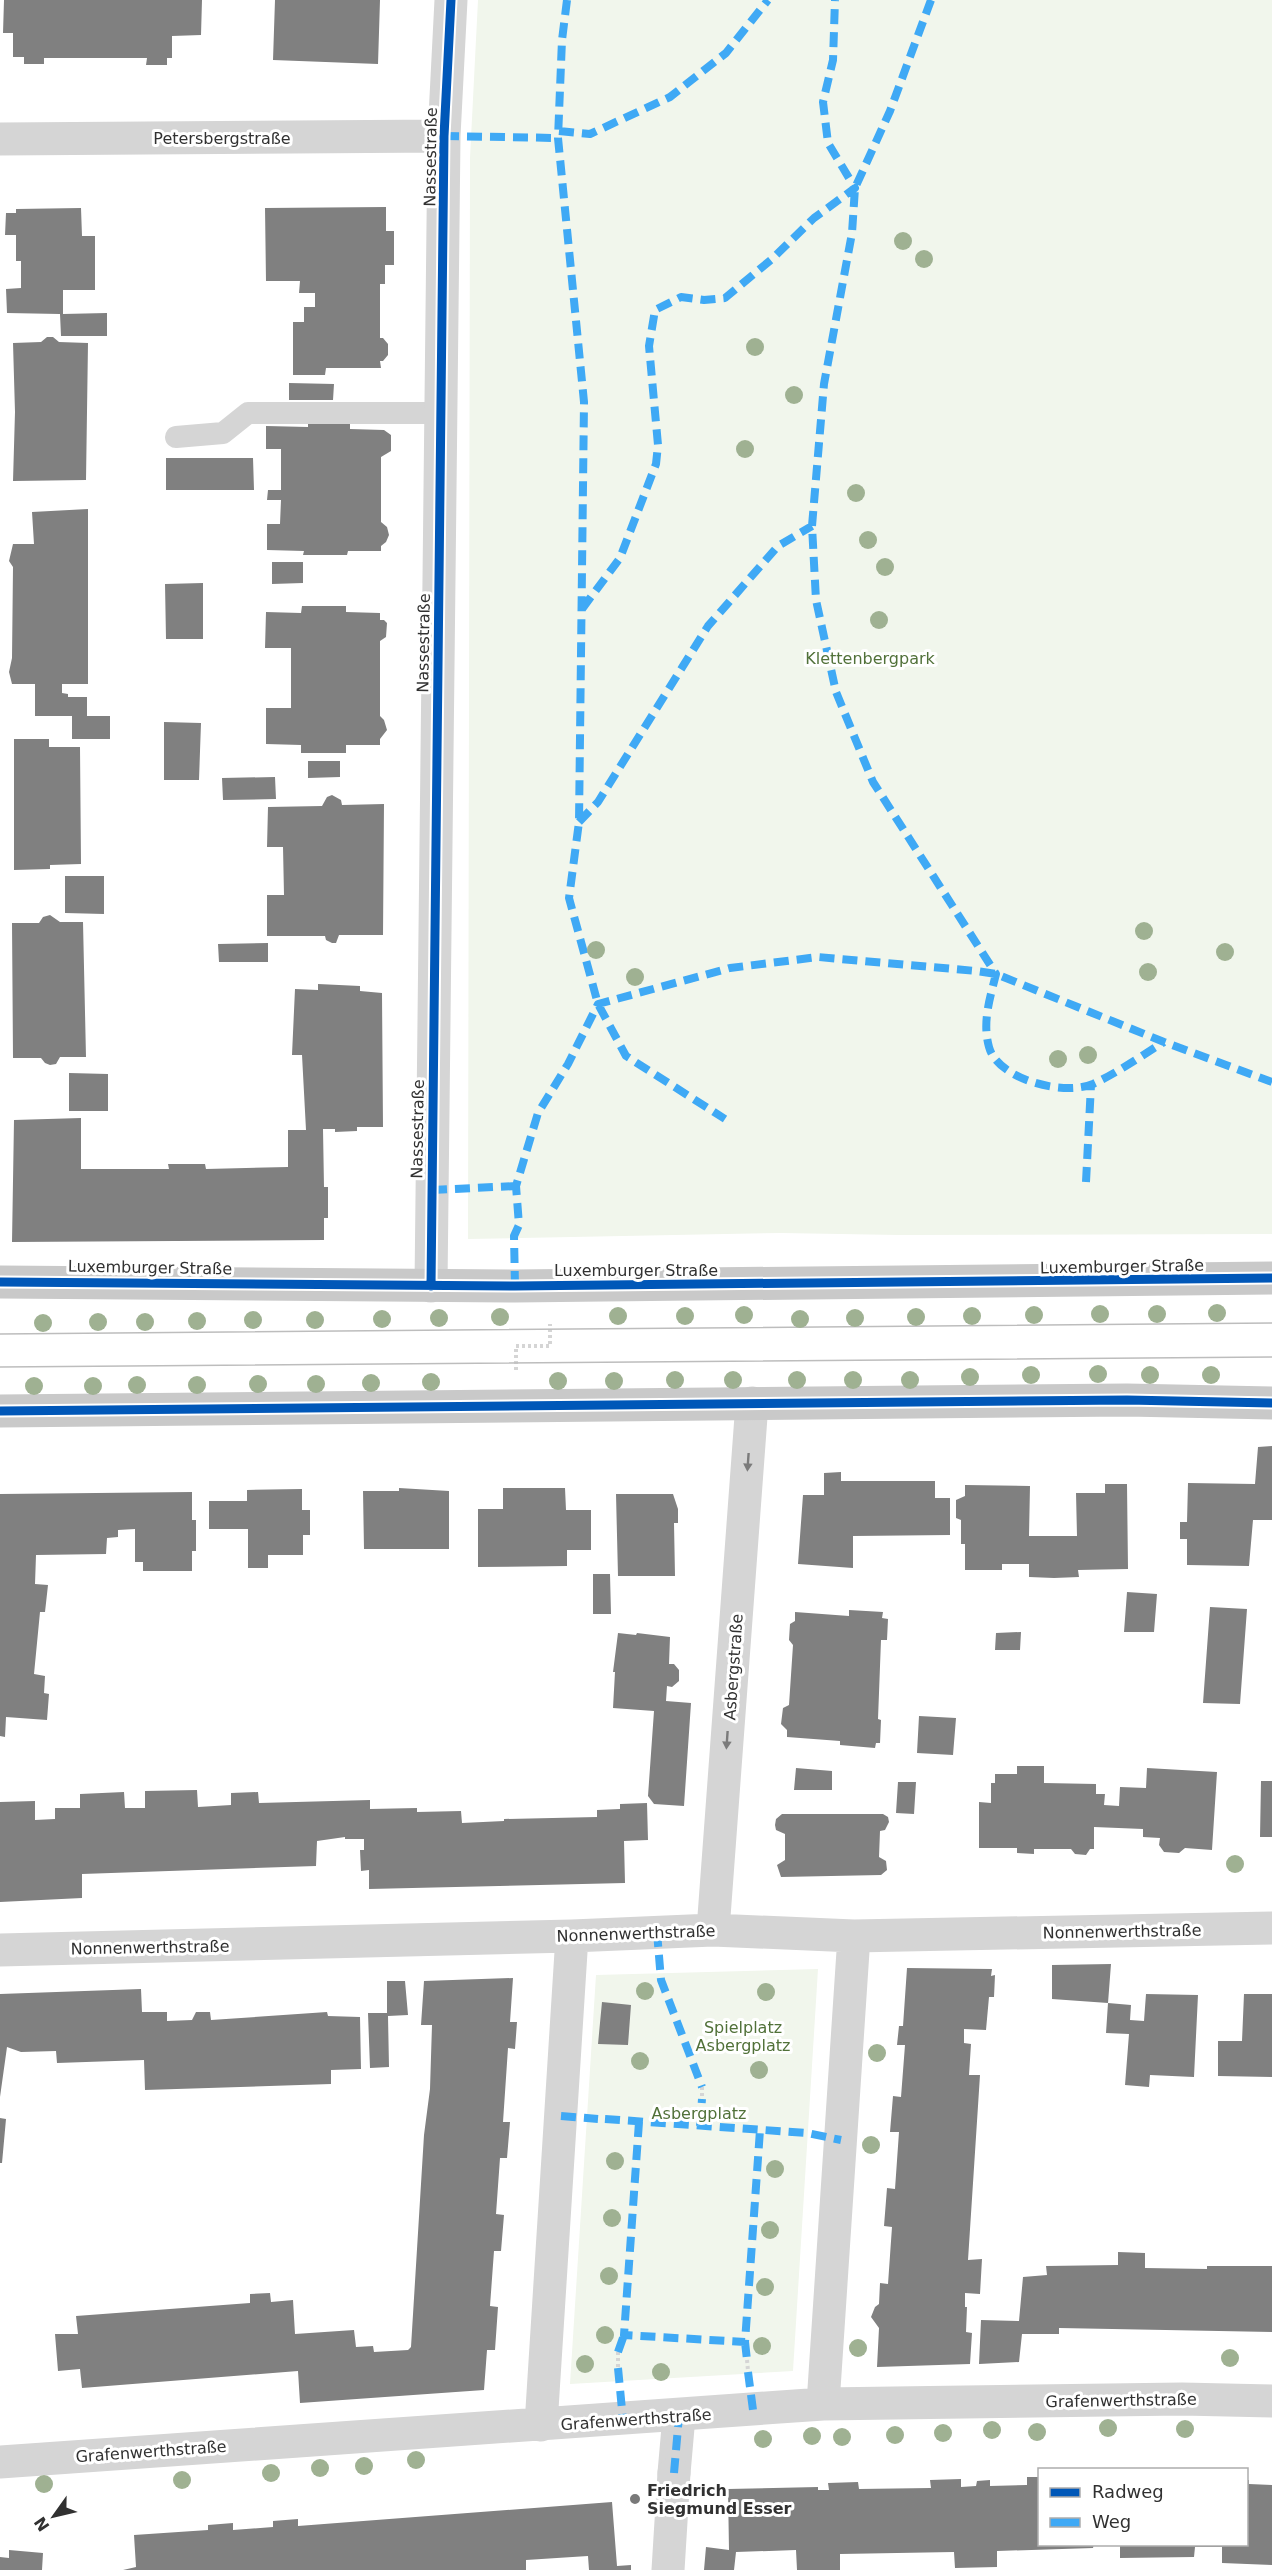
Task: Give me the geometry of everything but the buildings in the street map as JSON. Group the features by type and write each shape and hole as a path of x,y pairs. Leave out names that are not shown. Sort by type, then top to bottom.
{"main road":[{"name":"Luxemburger Straße","path":"0,1282 431,1286 1272,1278"},
{"path":"0,1301 57,1281"},
{"path":"0,1411 1127,1400 1272,1403"}],"street":[{"name":"Nassestraße","path":"431,1286 444,136 451,0"},
{"name":"Petersbergstraße","path":"0,139 444,136"},
{"name":"Asbergstraße","path":"713,1930 752,1403"},
{"name":"Nonnenwerthstraße","path":"0,1950 572,1936 713,1930 854,1936 1272,1928"},
{"path":"541,2425 572,1936"},
{"path":"823,2404 854,1936"},
{"name":"Grafenwerthstraße","path":"0,2462 679,2416 823,2404 1182,2398 1272,2401"},
{"path":"668,2570 679,2416"}],"lane":[{"path":"176,437 223,434 248,413 441,413"}],"path":[{"path":"516,1373 516,1346 550,1346 550,1322"},
{"path":"702,2087 702,2099"},
{"path":"618,2352 618,2368"},
{"path":"747,2360 748,2372"}],"green space":[{"name":"Klettenbergpark","path":"478,0 1272,0 1272,1234 781,1233 468,1239 470,158"},
{"name":"Asbergplatz","path":"818,1969 793,2371 570,2384 596,1975"}],"tram line":[{"path":"0,1334 1272,1323"},
{"path":"0,1367 1272,1357"}],"marked path":[{"path":"567,0 562,40 558,138 584,402 579,822 569,898 598,1004 626,1056 725,1119"},
{"path":"559,131 590,134 670,97 726,53 768,0"},
{"path":"582,609 620,558 656,464 658,445 649,346 655,310 681,297 704,300 725,298 772,259 814,218 855,188 828,143 823,102 833,60 835,0"},
{"path":"931,0 890,111 855,188 852,233 824,384 812,526 816,600 836,692 873,782 996,974 986,1028 989,1047 995,1059 1018,1076 1034,1082 1066,1088 1081,1087 1111,1075 1164,1042"},
{"path":"444,136 558,138"},
{"path":"579,822 598,802 708,626 778,546 812,526"},
{"path":"515,1286 514,1236 519,1225 516,1186 538,1113 568,1064 598,1004 730,968 818,957 996,974 1164,1042 1272,1082"},
{"path":"1086,1182 1091,1085"},
{"path":"432,1190 516,1186"},
{"path":"657,1932 661,1980 702,2087"},
{"path":"700,2126 702,2099"},
{"path":"561,2116 598,2119"},
{"path":"605,2119 807,2133 841,2140"},
{"path":"639,2122 624,2335 745,2342 760,2130"},
{"path":"618,2352 624,2335"},
{"path":"745,2342 747,2360"},
{"path":"618,2368 623,2420"},
{"path":"748,2372 753,2410"},
{"path":"674,2473 679,2416"}],"cycle path":[{"path":"431,1286 444,136 451,0"},
{"path":"0,1282 515,1286 1272,1278"},
{"path":"0,1411 1127,1400 1272,1403"}],"place":[{"name":"Friedrich Siegmund Esser","path":"635,2499"}],"park label":[{"name":"Spielplatz Asbergplatz","path":"743,2036"}]}
